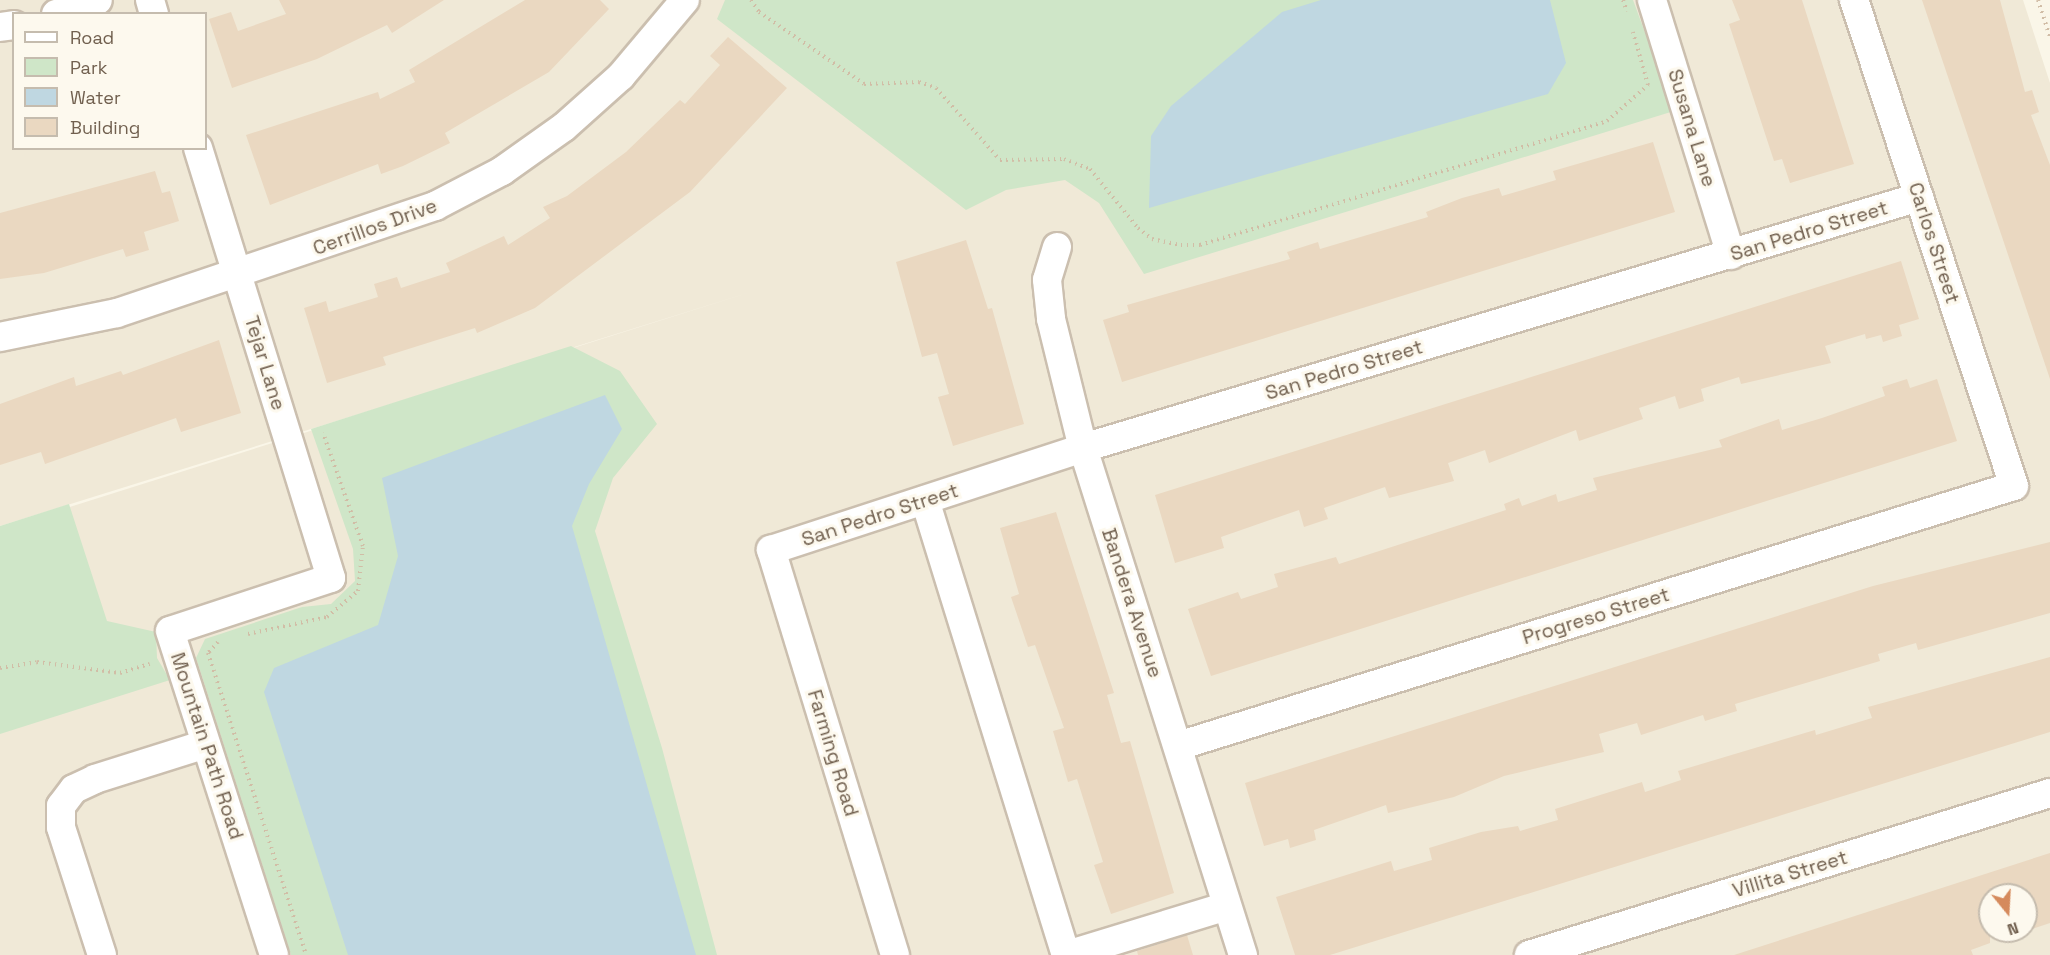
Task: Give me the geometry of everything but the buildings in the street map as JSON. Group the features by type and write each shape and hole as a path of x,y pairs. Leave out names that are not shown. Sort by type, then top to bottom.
{"street":[{"path":"62,12 98,0"},
{"name":"Cerrillos Drive","path":"0,337 84,323 400,221 502,171 594,102 685,0"},
{"name":"Susana Lane","path":"1652,0 1731,255"},
{"name":"Carlos Street","path":"1854,0 2014,486"},
{"name":"Tejar Lane","path":"199,150 331,578"},
{"name":"San Pedro Street","path":"771,550 1083,448 1919,197"},
{"name":"Bandera Avenue","path":"1057,247 1047,280 1051,319 1083,448 1243,955"},
{"name":"Progreso Street","path":"1178,746 2014,486"},
{"path":"925,500 1067,955 1227,906"},
{"name":"Farming Road","path":"771,550 895,955"},
{"name":"Mountain Path Road","path":"274,955 170,631 331,578"},
{"path":"102,955 61,827 61,806 74,789 95,779 206,744"},
{"name":"Villita Street","path":"1529,955 2050,793"}],"path":[{"path":"751,0 759,12 864,84 919,82 936,88 1000,160 1064,159 1090,169 1138,228 1152,239 1181,246 1200,245 1607,121 1648,85 1631,26"},
{"path":"1623,0 1629,15"},
{"path":"2038,0 2050,38"},
{"path":"238,637 327,617 358,591 363,546 323,433"},
{"path":"227,640 208,653 306,955"},
{"path":"0,668 37,662 120,673 150,664"}],"shaded area":[{"path":"0,0 2023,0 2050,83 2050,955 0,955 0,529 757,290 0,526"}],"green space":[{"path":"725,0 1633,0 1674,111 1144,274 1099,203 1065,180 1006,190 966,210 717,19"},
{"path":"571,346 620,371 657,424 613,478 595,531 662,748 717,955 291,955 196,658 205,639 302,607 331,604 355,581 353,549 311,429"},
{"path":"69,504 107,621 156,632 157,658 170,680 0,734 0,526"}],"water":[{"path":"1321,0 1550,0 1566,63 1548,94 1149,208 1151,136 1171,106 1282,12"},
{"path":"605,395 622,429 589,484 572,526 696,955 348,955 264,692 274,668 378,625 398,556 382,478"}]}
